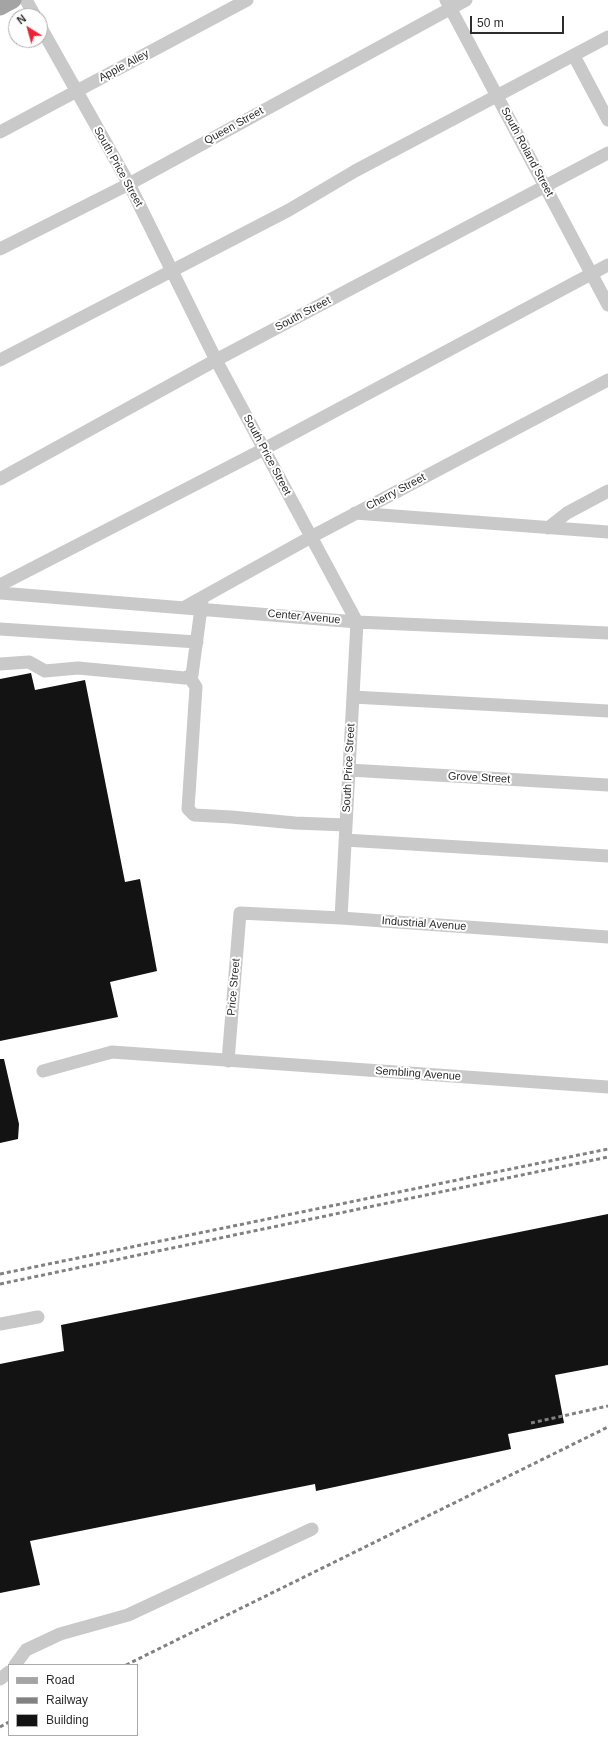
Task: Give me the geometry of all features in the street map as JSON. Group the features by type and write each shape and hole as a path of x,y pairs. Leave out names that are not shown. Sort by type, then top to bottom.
{"main road":[{"path":"0,7 13,0"}],"street":[{"name":"Apple Alley","path":"0,132 248,0"},
{"name":"Queen Street","path":"0,249 129,184 448,4 466,0"},
{"name":"South Roland Street","path":"448,4 608,305"},
{"path":"0,360 289,210 355,171 608,38"},
{"name":"South Price Street","path":"48,41 129,184 216,360 357,622 341,918"},
{"path":"574,56 608,120"},
{"name":"South Street","path":"0,479 216,360 608,153"},
{"path":"0,585 264,449 608,265"},
{"name":"Cherry Street","path":"202,603 311,537 608,380"},
{"path":"548,528 567,513 608,491"},
{"path":"355,513 608,532"},
{"name":"Center Avenue","path":"0,593 185,607 202,603 357,622 608,633"},
{"path":"0,664 29,662 45,671 78,668 185,678 192,675 202,603"},
{"path":"0,629 197,642"},
{"path":"189,676 196,687 188,809 194,815 295,823 346,824"},
{"path":"353,697 608,711"},
{"name":"Grove Street","path":"349,770 608,785"},
{"path":"346,840 608,856"},
{"name":"Industrial Avenue","path":"240,913 341,918 608,937"},
{"name":"Price Street","path":"228,1061 240,913"},
{"name":"Sembling Avenue","path":"43,1071 112,1052 608,1088"},
{"path":"0,1324 38,1317"},
{"path":"16,1664 26,1650 60,1634 128,1615 312,1529"},
{"path":"0,1680 8,1673"}],"building":[{"path":"31,673 35,690 85,680 125,882 140,879 157,971 110,982 118,1017 0,1041 0,679"},
{"path":"0,1059 4,1059 19,1124 18,1139 0,1143"},
{"path":"608,1214 608,1365 555,1375 564,1423 508,1434 511,1449 316,1491 315,1484 30,1541 40,1585 0,1593 0,1364 64,1351 61,1325"}],"railway":[{"path":"0,1274 608,1149"},
{"path":"0,1284 608,1157"},
{"path":"531,1423 608,1406"},
{"path":"128,1664 608,1427"},
{"path":"0,1727 8,1723"}]}
